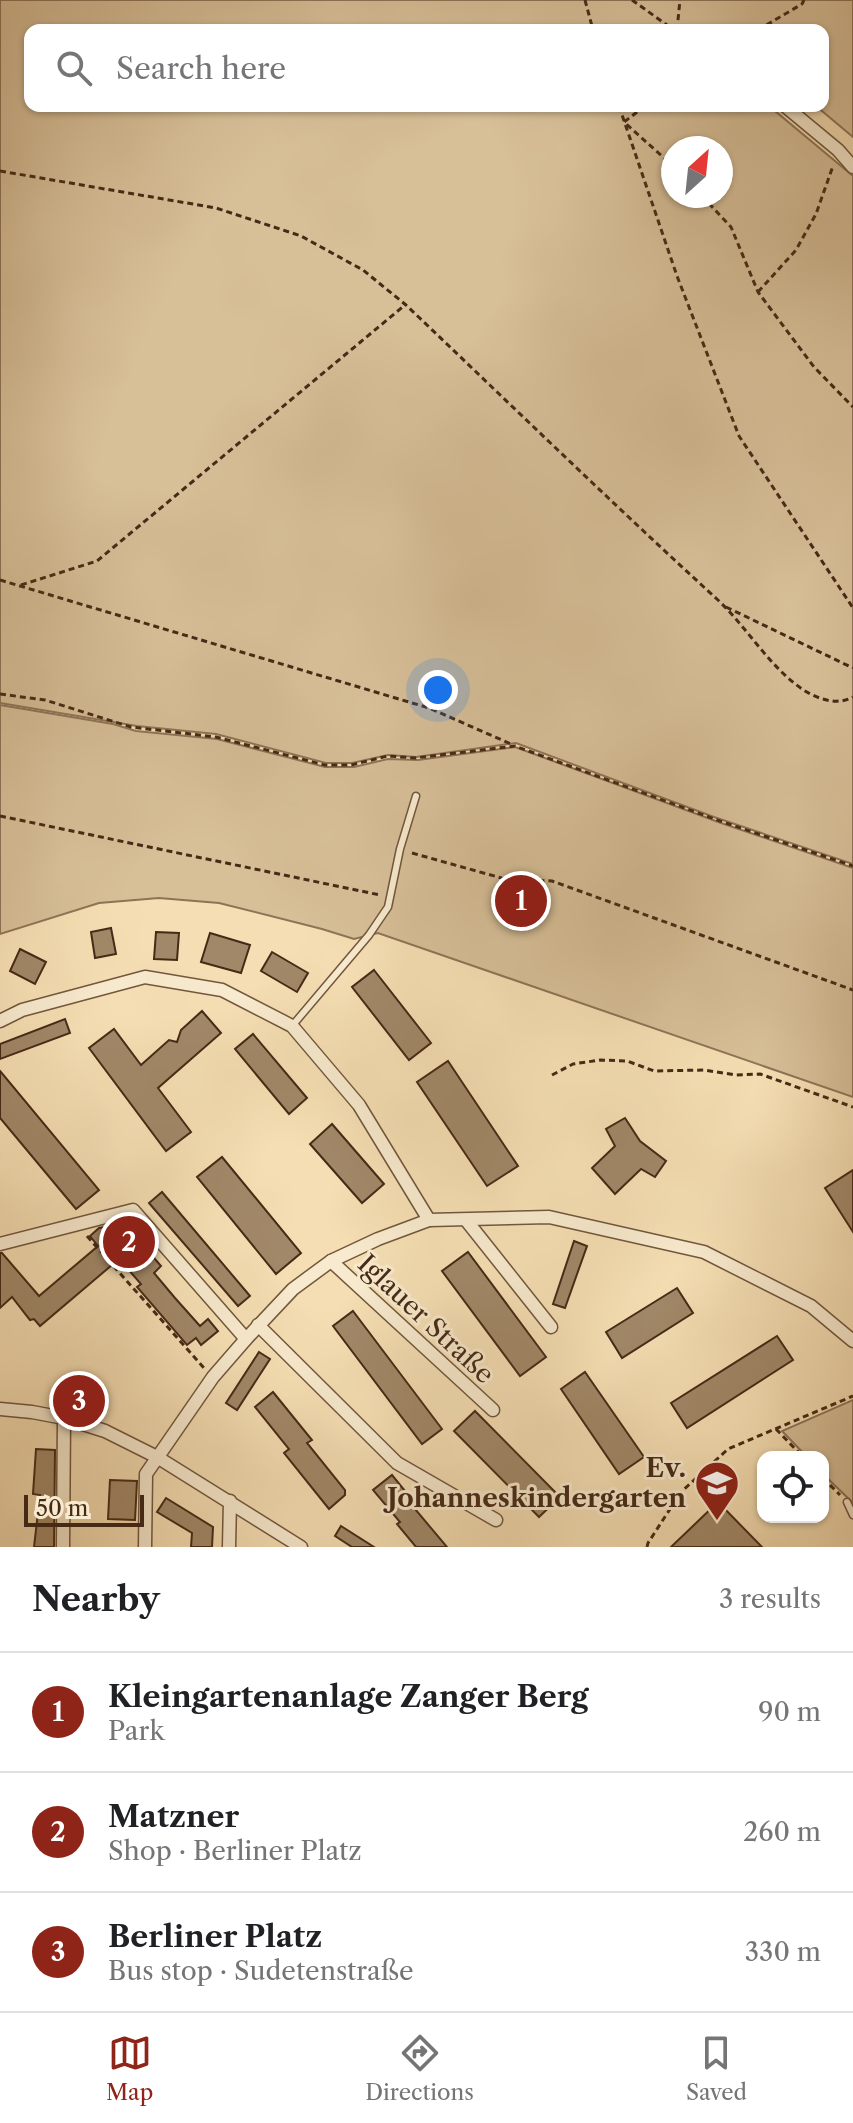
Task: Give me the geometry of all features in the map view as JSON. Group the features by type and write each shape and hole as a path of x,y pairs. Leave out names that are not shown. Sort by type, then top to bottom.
{"street":[{"path":"792,112 838,150 853,167"},
{"path":"0,1021 22,1010 145,977 222,990 292,1026 359,1105 429,1220"},
{"path":"0,1244 133,1210 246,1339"},
{"name":"Iglauer Straße","path":"145,1547 146,1474 213,1377 258,1325 293,1289 331,1261 429,1220 549,1217 704,1252 811,1306 853,1341"},
{"path":"466,1220 551,1327"},
{"name":"Iglauer Straße","path":"331,1261 493,1410"},
{"path":"258,1325 397,1463 496,1520"},
{"path":"0,1409 64,1418 105,1431 157,1457 301,1547"},
{"path":"63,1547 64,1418"},
{"path":"229,1547 230,1501"}],"lane":[{"path":"292,1026 369,935 388,907 400,849 416,796"},
{"path":"847,1502 853,1515"}],"path":[{"path":"585,0 591,24"},
{"path":"632,0 667,24"},
{"path":"677,24 680,0"},
{"path":"768,24 804,0"},
{"path":"621,112 677,276 739,436 853,608"},
{"path":"624,122 637,112"},
{"path":"624,122 661,155"},
{"path":"758,292 796,250 816,214 838,150"},
{"path":"0,171 216,208 301,236 363,270 406,305 723,605 786,676 804,691 825,701 846,701 853,697"},
{"path":"713,208 731,227 758,292 814,367 853,407"},
{"path":"21,585 97,561 406,305"},
{"path":"0,580 429,708 515,746 853,866"},
{"path":"723,605 853,668"},
{"path":"0,694 45,700 131,727 216,737 325,765 351,765 388,756 415,758 515,746"},
{"path":"0,816 391,898"},
{"path":"400,849 505,879 552,881 853,990"},
{"path":"552,1075 573,1064 600,1060 627,1061 654,1071 704,1070 736,1075 760,1074 853,1107"},
{"path":"77,1224 213,1377"},
{"path":"647,1547 681,1492 728,1449 853,1396"},
{"path":"776,1429 797,1451"},
{"path":"829,1484 847,1502"}],"shaded area":[{"path":"0,0 853,0 853,137 823,112 829,112 829,24 24,24 24,112 776,112 853,176 853,864 714,817 516,743 416,757 388,755 352,763 326,763 216,734 137,726 0,703"},
{"path":"0,705 113,724 136,731 217,739 325,767 354,767 388,759 418,760 515,747 853,868 853,1097 378,933 354,939 219,903 159,898 99,903 0,934"},
{"path":"853,1400 853,1503 829,1480 829,1451 801,1451 782,1431"}],"building":[{"path":"111,928 116,954 95,958 91,932"},
{"path":"156,932 179,933 177,960 154,959"},
{"path":"210,933 250,945 241,973 201,962"},
{"path":"20,949 46,962 35,984 10,971"},
{"path":"272,952 308,973 297,992 261,971"},
{"path":"374,970 431,1043 409,1060 352,987"},
{"path":"202,1011 221,1033 158,1088 191,1132 166,1151 89,1048 114,1029 141,1065 169,1040 177,1042 181,1030"},
{"path":"65,1019 70,1033 0,1059 0,1044"},
{"path":"253,1034 307,1098 289,1114 235,1049"},
{"path":"448,1061 518,1166 487,1186 417,1082"},
{"path":"0,1071 99,1190 76,1209 0,1118"},
{"path":"625,1118 640,1141 666,1161 655,1177 641,1169 615,1194 592,1168 615,1146 606,1129"},
{"path":"332,1124 384,1184 362,1203 310,1144"},
{"path":"222,1157 301,1253 276,1274 197,1177"},
{"path":"853,1170 853,1232 825,1188"},
{"path":"162,1192 250,1296 238,1306 149,1203"},
{"path":"104,1227 115,1239 128,1228 161,1266 154,1273 175,1298 200,1326 208,1319 218,1331 201,1345 196,1338 187,1345 137,1287 141,1284 119,1259 40,1326 34,1319 30,1320 12,1297 0,1308 0,1253 39,1296 98,1246 90,1236"},
{"path":"574,1241 587,1246 565,1308 553,1304"},
{"path":"468,1252 546,1357 520,1376 442,1271"},
{"path":"677,1288 693,1313 622,1358 606,1332"},
{"path":"353,1311 442,1429 422,1444 333,1326"},
{"path":"777,1336 793,1360 687,1428 671,1403"},
{"path":"259,1352 270,1359 237,1410 226,1403"},
{"path":"585,1372 644,1457 619,1474 561,1389"},
{"path":"273,1392 312,1440 307,1443 345,1490 345,1495 329,1509 284,1453 289,1449 255,1407"},
{"path":"475,1411 560,1497 539,1517 454,1431"},
{"path":"36,1449 55,1450 54,1547 34,1547 40,1495 33,1494"},
{"path":"392,1475 447,1547 416,1547 397,1524 400,1522 373,1490"},
{"path":"110,1480 137,1481 135,1520 108,1519"},
{"path":"166,1498 213,1527 212,1547 191,1547 192,1533 157,1512"},
{"name":"Ev. Johanneskindergarten","path":"718,1502 762,1547 671,1547"},
{"path":"341,1526 374,1547 352,1547 335,1536"}],"place":[{"name":"Kleingartenanlage Zanger Berg","path":"521,901"},
{"name":"Matzner","path":"129,1242"},
{"name":"Berliner Platz","path":"79,1401"},
{"name":"Ev. Johanneskindergarten","path":"717,1522"}]}
